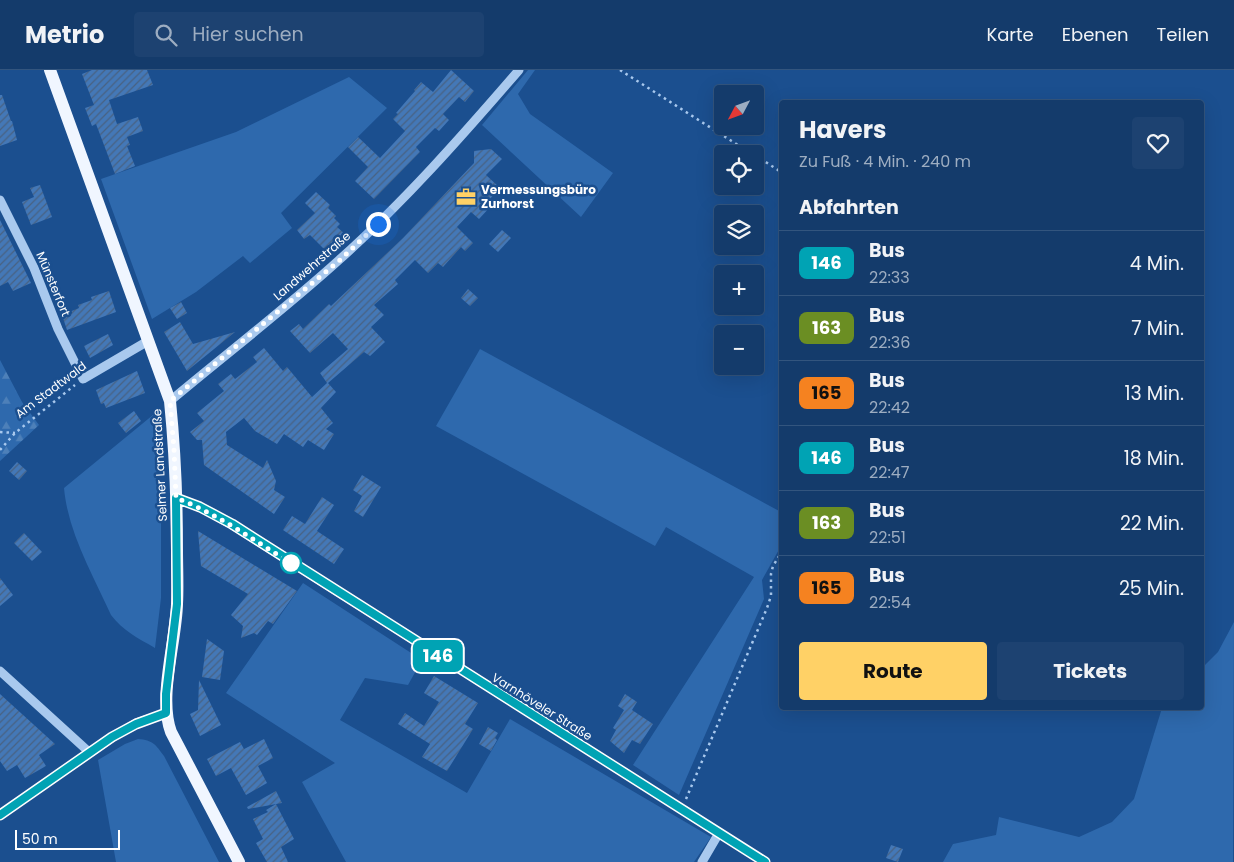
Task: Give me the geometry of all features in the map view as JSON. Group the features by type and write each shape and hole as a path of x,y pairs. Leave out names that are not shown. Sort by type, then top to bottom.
{"main road":[{"name":"Selmer Landstraße","path":"50,70 170,401 176,498 177,604 166,694 166,713 171,732 239,862"}],"street":[{"name":"Landwehrstraße","path":"170,401 339,261 439,160 519,70"},
{"name":"Münsterfort","path":"0,200 34,268 58,329 83,378"},
{"name":"Am Stadtwald","path":"83,378 148,342"},
{"name":"Varnhöveler Straße","path":"176,498 200,507 232,524 765,862"},
{"path":"0,671 89,752"},
{"path":"0,815 89,752 136,724 166,713"},
{"path":"702,862 719,833"}],"path":[{"path":"620,70 738,145"},
{"path":"764,161 779,171"},
{"name":"Am Stadtwald","path":"0,450 15,433 83,378"},
{"path":"0,432 15,433"},
{"path":"682,810 767,608 771,596 771,574 779,556"}],"green space":[{"path":"528,70 535,70 518,94 530,114 613,173 581,217 482,125"},
{"path":"349,77 387,108 281,213 292,228 250,263 243,256 196,292 152,319 101,179 236,132"},
{"path":"480,349 779,511 779,550 762,580 764,599 679,795 633,765 754,577 666,527 655,546 436,426"},
{"path":"0,360 22,402 39,425 0,461"},
{"path":"159,410 161,598 155,648 126,630 111,615 89,569 70,521 64,488"},
{"path":"303,583 422,660 408,685 365,678 340,720 467,793 510,719 711,837 694,862 346,862 302,782 335,763 226,693"},
{"path":"1234,622 1233,862 943,862 953,844 996,835 999,817 1079,837 1112,822 1134,799 1161,710 1204,710 1204,666 1218,652"},
{"path":"138,739 154,744 164,756 219,862 116,862 98,760 125,744"}],"building":[{"path":"92,70 147,70 153,85 109,100 117,124 138,117 143,131 127,137 130,145 127,146 135,166 115,174 96,124 92,126 85,108 94,105 82,74"},
{"path":"451,70 474,91 465,102 459,97 443,114 449,120 439,131 435,128 416,147 420,152 374,199 355,181 368,167 348,147 358,137 380,158 405,131 393,119 414,90 421,82 433,92"},
{"path":"0,95 2,95 12,121 17,140 0,146"},
{"path":"491,149 502,159 486,175 500,188 487,202 491,206 479,219 471,212 457,227 473,243 465,251 461,247 443,267 438,263 428,273 415,260 395,280 398,284 374,305 384,315 371,327 385,342 370,356 364,352 328,383 336,392 321,408 333,423 326,429 334,434 324,450 308,440 303,447 284,434 277,444 255,431 244,418 226,432 227,445 263,468 267,460 276,481 274,490 285,497 274,514 204,465 202,440 197,440 190,432 204,421 197,413 224,391 218,384 231,374 235,379 257,362 253,357 264,348 283,371 287,367 312,397 327,383 320,373 348,349 333,333 310,353 290,331 299,324 303,329 329,304 331,306 403,238 474,163 474,151"},
{"path":"40,185 52,217 31,225 22,202 34,197 30,188"},
{"path":"316,192 330,205 328,208 336,216 334,218 340,224 337,227 345,234 327,252 310,235 304,239 297,230 315,213 305,203"},
{"path":"0,220 31,283 13,291 8,282 0,286"},
{"path":"502,230 511,238 498,252 489,244"},
{"path":"468,289 478,298 470,306 461,298"},
{"path":"109,291 116,312 67,330 62,315 79,308 78,305 92,300 91,297"},
{"path":"181,302 187,313 177,319 170,308"},
{"path":"180,322 193,344 235,332 187,371 164,332"},
{"path":"108,334 113,345 90,358 84,346"},
{"path":"137,371 145,393 106,408 104,403 101,404 96,390"},
{"path":"134,411 141,421 126,433 118,423"},
{"path":"17,462 27,471 19,480 9,471"},
{"path":"362,475 381,487 363,517 354,511 362,496 353,490"},
{"path":"322,497 334,505 317,531 344,549 334,564 283,530 292,516 305,524"},
{"path":"198,531 297,591 273,624 268,621 257,635 254,633 241,638 243,626 231,615 248,594 201,566"},
{"path":"24,533 42,552 32,561 14,543"},
{"path":"0,578 13,595 0,606"},
{"path":"207,639 224,651 220,680 202,677"},
{"path":"434,676 478,703 465,724 473,729 447,771 422,757 430,744 398,724 405,713 424,726 439,702 424,693"},
{"path":"199,680 221,725 200,736 190,714 198,710"},
{"path":"0,694 55,744 39,755 46,766 25,778 17,765 7,771 0,761"},
{"path":"625,694 637,702 632,710 653,724 640,744 632,740 624,753 610,741 616,730 613,728 624,710 618,706"},
{"path":"488,727 498,733 495,738 497,740 491,751 479,744"},
{"path":"264,739 273,758 258,766 267,783 246,795 231,768 216,776 207,759 240,742 244,749"},
{"path":"276,791 282,803 248,809 247,807"},
{"path":"276,804 294,839 281,847 288,862 267,862 256,843 263,839 253,819 268,812 266,810"},
{"path":"891,845 903,849 898,862 886,858"}],"bus line":[{"name":"146","path":"0,815 112,737 136,724 166,713 166,694 177,604 176,498 200,507 232,524 765,862"}],"place":[{"name":"Vermessungsbüro Zurhorst","path":"466,197"}],"route":[{"path":"291,563 232,524 200,507 176,498 170,401 339,261 378,224"}]}
